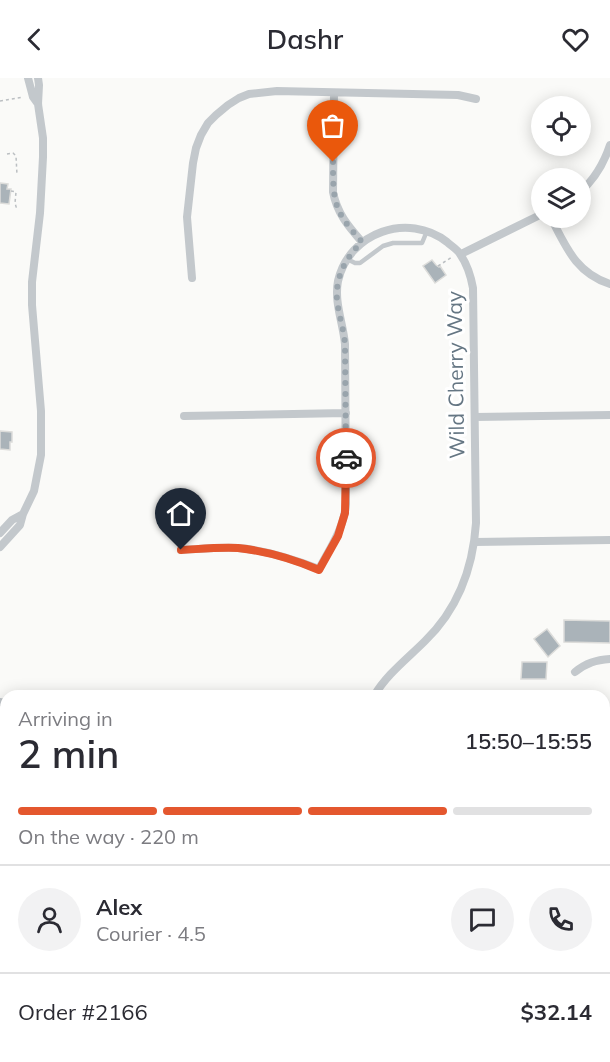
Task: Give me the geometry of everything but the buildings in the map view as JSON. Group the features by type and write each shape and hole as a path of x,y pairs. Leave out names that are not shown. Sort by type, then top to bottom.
{"street":[{"path":"28,78 33,97 38,104"},
{"path":"0,547 20,525 34,491 41,455 41,411 32,305 43,157 38,78"},
{"path":"192,278 188,217 196,148 208,123 228,105 249,94 277,91 458,95 476,99"},
{"path":"334,93 333,192 335,204 346,224 362,242"},
{"path":"591,180 607,155 610,145"},
{"path":"457,255 531,219"},
{"name":"Wild Cherry Way","path":"181,550 236,548 254,550 319,570 338,536 345,513 345,344 338,304 338,281 347,259 362,242 371,236 391,228 403,227 428,231 442,238 470,274 473,288 475,542 461,590 451,609 434,632 396,668 377,690"},
{"path":"556,228 574,260 591,275 610,284"},
{"path":"184,416 346,413"},
{"path":"475,417 610,415"},
{"path":"0,533 12,520 23,514"},
{"path":"475,542 610,540"},
{"path":"575,672 585,664 610,660"}],"lane":[{"path":"347,259 360,263 383,246 393,243 422,243 428,231"}],"path":[{"path":"0,101 24,97"},
{"path":"7,154 13,153 16,156 17,175"},
{"path":"11,190 16,192 14,200 17,210"},
{"path":"438,266 457,255"}],"way so far":[{"path":"333,162 335,204 346,224 362,242 347,259 338,281 337,291 345,344 346,458"}],"route":[{"path":"181,550 236,548 254,550 319,570 338,536 345,513 346,458"}]}
